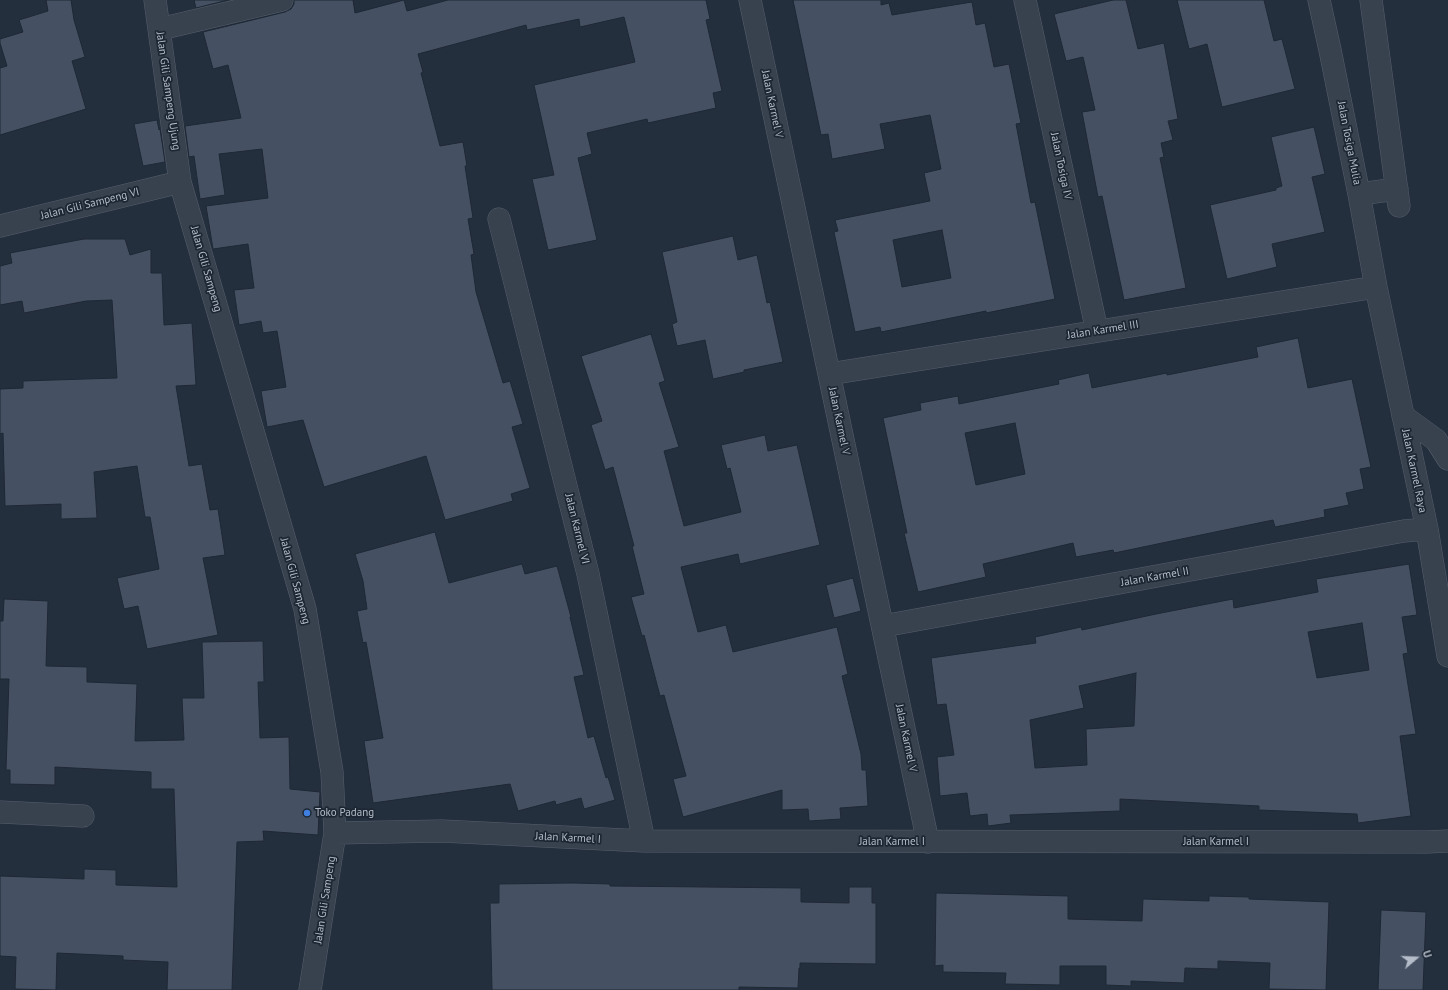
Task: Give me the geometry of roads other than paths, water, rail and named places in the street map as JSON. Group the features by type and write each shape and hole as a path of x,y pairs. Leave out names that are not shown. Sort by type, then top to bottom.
{"street":[{"name":"Jalan Gili Sampeng Ujung","path":"155,0 180,182"},
{"path":"160,29 282,0"},
{"name":"Jalan Karmel V","path":"750,0 928,842"},
{"name":"Jalan Tosiga IV","path":"1025,0 1097,331"},
{"name":"Jalan Tosiga Mulia","path":"1319,0 1359,194 1376,287"},
{"path":"1359,194 1398,197 1371,0"},
{"name":"Jalan Gili Sampeng VI","path":"0,226 180,182"},
{"name":"Jalan Gili Sampeng","path":"180,182 305,608 332,772 335,833 310,990"},
{"name":"Jalan Karmel VI","path":"499,219 588,574 644,841"},
{"name":"Jalan Karmel III","path":"829,374 1376,287"},
{"name":"Jalan Karmel Raya","path":"1376,287 1427,529 1447,646"},
{"path":"1402,416 1436,440 1448,459"},
{"name":"Jalan Karmel II","path":"882,626 1404,531 1427,529"},
{"path":"0,812 83,816"},
{"name":"Jalan Karmel I","path":"335,833 442,831 644,841 1448,841"}],"place":[{"name":"Toko Padang","path":"307,813"}]}
